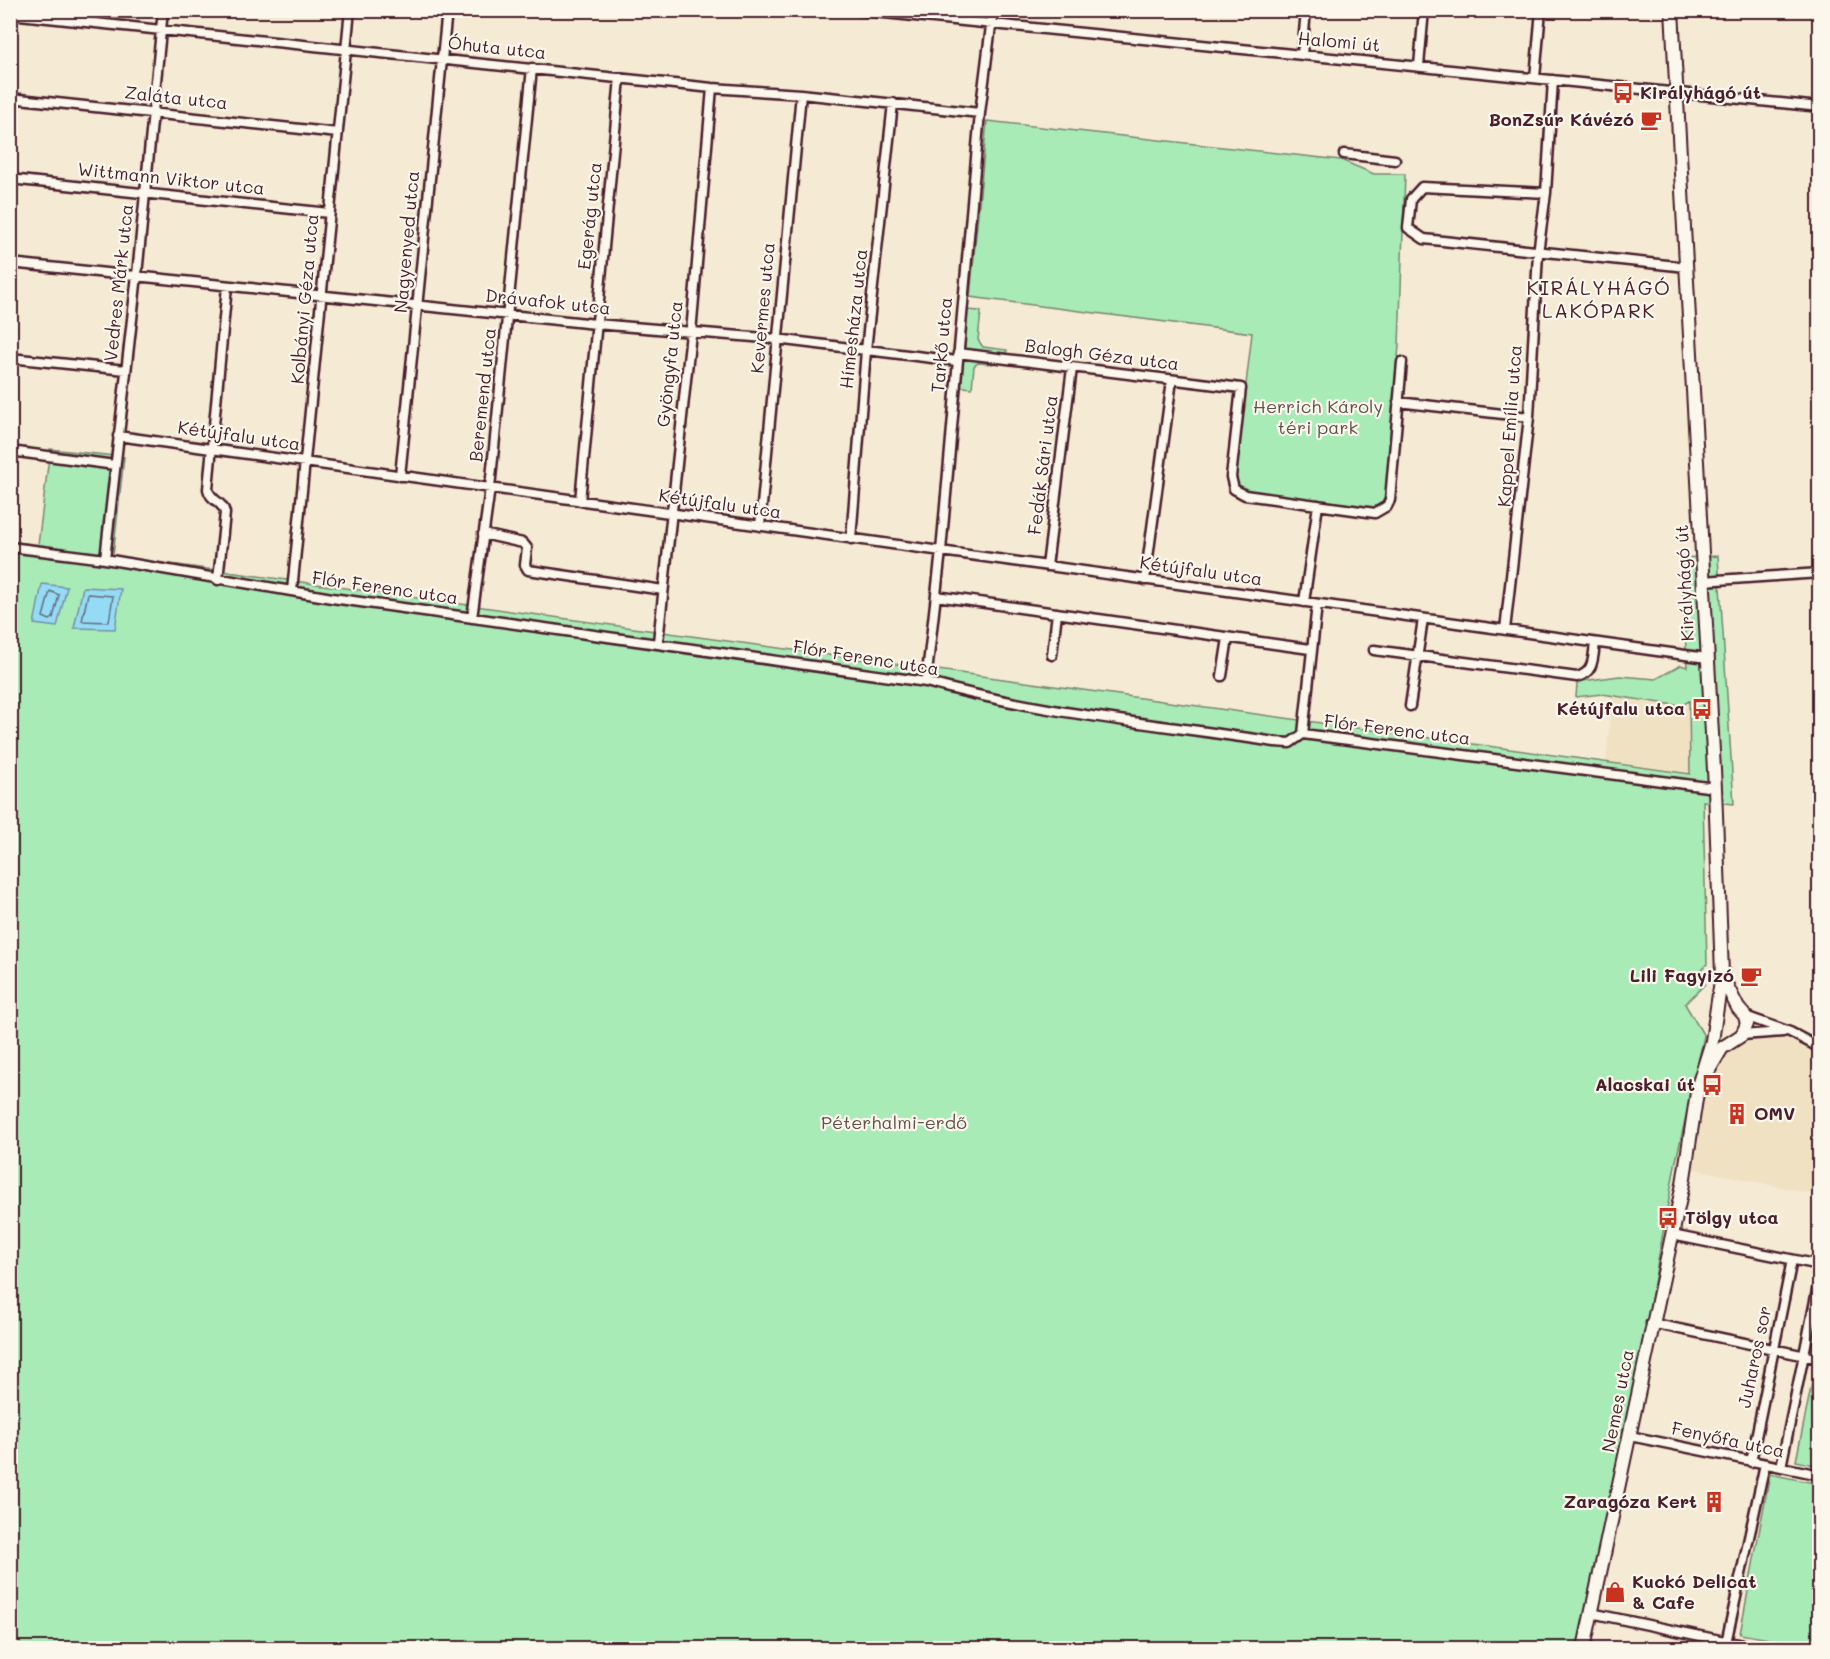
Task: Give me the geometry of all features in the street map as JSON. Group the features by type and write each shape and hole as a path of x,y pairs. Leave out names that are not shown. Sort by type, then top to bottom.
{"street":[{"name":"Vedres Márk utca","path":"105,559 137,275 163,10"},
{"name":"Kolbányi Géza utca","path":"292,591 351,10"},
{"name":"Nagyenyed utca","path":"400,476 447,10"},
{"name":"Halomi út","path":"854,10 1820,108"},
{"name":"Tarkő utca","path":"926,682 941,551 980,113 993,10"},
{"path":"1302,55 1305,10"},
{"path":"1419,66 1424,10"},
{"path":"1535,78 1541,10"},
{"name":"Királyhágó út","path":"1672,10 1715,788 1722,974 1714,1019"},
{"name":"Óhuta utca","path":"10,14 711,88 801,94 980,113"},
{"name":"Beremend utca","path":"472,618 490,488 532,68"},
{"name":"Egerág utca","path":"580,501 620,78"},
{"name":"Kappel Emília utca","path":"1505,630 1529,417 1538,253 1546,193 1553,80"},
{"name":"Gyöngyfa utca","path":"658,642 691,333 711,88"},
{"name":"Kevermes utca","path":"760,526 801,94"},
{"name":"Zaláta utca","path":"10,98 338,133"},
{"name":"Hímesháza utca","path":"851,539 866,350 893,104"},
{"path":"1344,154 1395,160"},
{"name":"Wittmann Viktor utca","path":"10,179 329,213"},
{"path":"1546,193 1422,187 1411,199 1408,228 1424,239 1538,253 1686,267"},
{"name":"Drávafok utca","path":"10,262 323,297 957,357"},
{"path":"218,580 225,513 221,504 208,492 227,286"},
{"name":"Balogh Géza utca","path":"957,357 1241,388 1231,477 1234,489 1245,495 1318,505"},
{"path":"10,358 126,370"},
{"path":"1304,602 1318,505 1375,513 1387,506 1390,500 1402,363"},
{"name":"Fedák Sári utca","path":"1047,566 1072,368"},
{"path":"1145,580 1172,380"},
{"path":"1398,402 1529,417"},
{"name":"Kétújfalu utca","path":"118,436 1707,658"},
{"path":"10,451 115,465"},
{"path":"483,534 523,543 527,548 525,565 528,570 663,590"},
{"name":"Flór Ferenc utca","path":"10,547 105,559 218,580 472,618 658,642 926,682 978,697 1063,712 1275,742 1290,743 1303,734 1715,788"},
{"path":"1703,581 1820,573"},
{"path":"936,596 1310,650"},
{"path":"1303,734 1310,650 1317,604"},
{"path":"1052,655 1057,613"},
{"path":"1410,705 1423,619"},
{"path":"1222,676 1228,638"},
{"path":"1374,650 1577,677 1585,675 1591,669 1595,643"},
{"name":"Királyhágó út","path":"1722,974 1742,1012"},
{"path":"1790,1032 1720,1037 1714,1019 1726,1007 1790,1032 1820,1048"},
{"path":"1737,1037 1747,1028 1742,1012"},
{"name":"Nemes utca","path":"1584,1648 1672,1236 1698,1086 1712,1041 1714,1019"},
{"name":"Nemes utca","path":"1686,1161 1694,1140 1710,1069 1718,1053 1737,1037"},
{"path":"1672,1236 1820,1265"},
{"name":"Juharos sor","path":"1751,1462 1792,1260"},
{"path":"1781,1467 1820,1276"},
{"path":"1652,1323 1820,1359"},
{"name":"Fenyőfa utca","path":"1630,1436 1820,1475"},
{"path":"1726,1643 1765,1464"},
{"path":"1591,1613 1714,1645 1726,1643 1758,1648"}],"shaded area":[{"path":"1612,694 1689,705 1690,774 1606,764"},
{"path":"1704,1036 1794,1038 1819,1054 1819,1195 1675,1165"}],"green space":[{"name":"Herrich Károly téri park","path":"987,121 1341,160 1374,174 1405,174 1399,345 1386,497 1381,506 1373,509 1245,491 1238,487 1235,479 1252,333 970,297"},
{"path":"964,310 981,311 978,340 983,347 1007,350 1005,355 960,351"},
{"path":"960,356 993,360 993,364 978,363 974,366 972,388 956,386"},
{"name":"Péterhalmi-erdő","path":"50,449 124,457 113,556 1690,774 1689,701 1681,706 1602,694 1576,697 1577,684 1582,681 1620,676 1656,679 1681,665 1687,667 1681,558 1718,556 1734,804 1703,801 1707,964 1700,971 1705,984 1685,1004 1704,1036 1675,1165 1647,1323 1578,1648 11,1648 10,541 38,545"},
{"path":"1815,1368 1820,1369 1819,1466 1796,1461"},
{"path":"1770,1474 1819,1484 1819,1648 1740,1634"}],"water":[{"path":"42,584 67,587 57,627 34,624"},
{"path":"83,587 121,589 115,629 74,628"}],"place":[{"name":"Királyhágó út","path":"1623,93"},
{"name":"BonZsúr Kávézó","path":"1651,120"},
{"name":"Kétújfalu utca","path":"1702,709"},
{"name":"Lili Fagyizó","path":"1751,976"},
{"name":"Alacskai út","path":"1712,1085"},
{"name":"OMV","path":"1737,1114"},
{"name":"Tölgy utca","path":"1668,1218"},
{"name":"Zaragóza Kert","path":"1714,1502"},
{"name":"Kuckó Delicat & Cafe","path":"1615,1592"}],"district":[{"name":"KIRÁLYHÁGÓ LAKÓPARK","path":"1599,300"}]}
